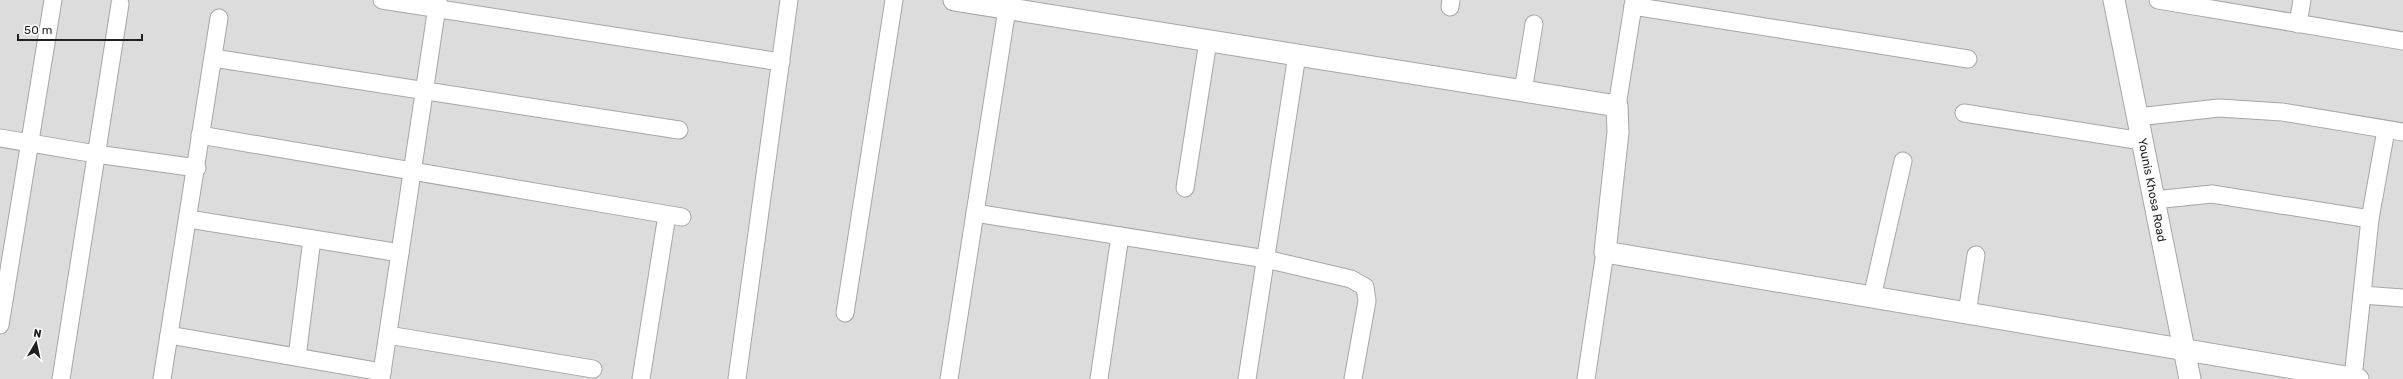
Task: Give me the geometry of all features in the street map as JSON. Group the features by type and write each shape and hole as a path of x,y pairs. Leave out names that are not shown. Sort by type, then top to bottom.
{"street":[{"path":"0,325 53,0"},
{"path":"382,0 438,4 780,62"},
{"path":"737,379 789,0"},
{"path":"844,313 894,0"},
{"path":"954,0 1617,106"},
{"name":"Younis Khosa Road","path":"2114,0 2190,379"},
{"path":"2158,0 2403,41"},
{"path":"2298,24 2302,0"},
{"path":"1586,379 1605,252 1618,132 1617,106 1634,3 1968,59"},
{"path":"61,379 120,4"},
{"path":"170,335 297,357 381,376 438,4"},
{"path":"949,379 1007,9"},
{"path":"162,379 189,219 197,168 200,135 219,18"},
{"path":"1523,91 1534,24"},
{"path":"1185,188 1208,41"},
{"path":"1247,379 1297,55"},
{"path":"212,58 679,130"},
{"path":"2137,117 2219,108 2282,112 2403,132"},
{"path":"1964,113 2142,141"},
{"path":"1605,252 2356,379 2362,295 2370,219 2386,130"},
{"path":"200,135 674,216 641,379"},
{"path":"0,138 96,154 197,168"},
{"path":"1872,297 1903,161"},
{"path":"2154,200 2212,194 2370,219"},
{"path":"975,213 1266,259 1351,278 1365,287 1367,301 1353,379"},
{"path":"189,219 400,253"},
{"path":"1099,379 1120,236"},
{"path":"297,357 312,239"},
{"path":"1967,313 1976,255"},
{"path":"2362,295 2403,298"},
{"path":"388,335 593,369"}],"shaded area":[{"path":"0,0 2403,0 2403,379 0,379"}]}
